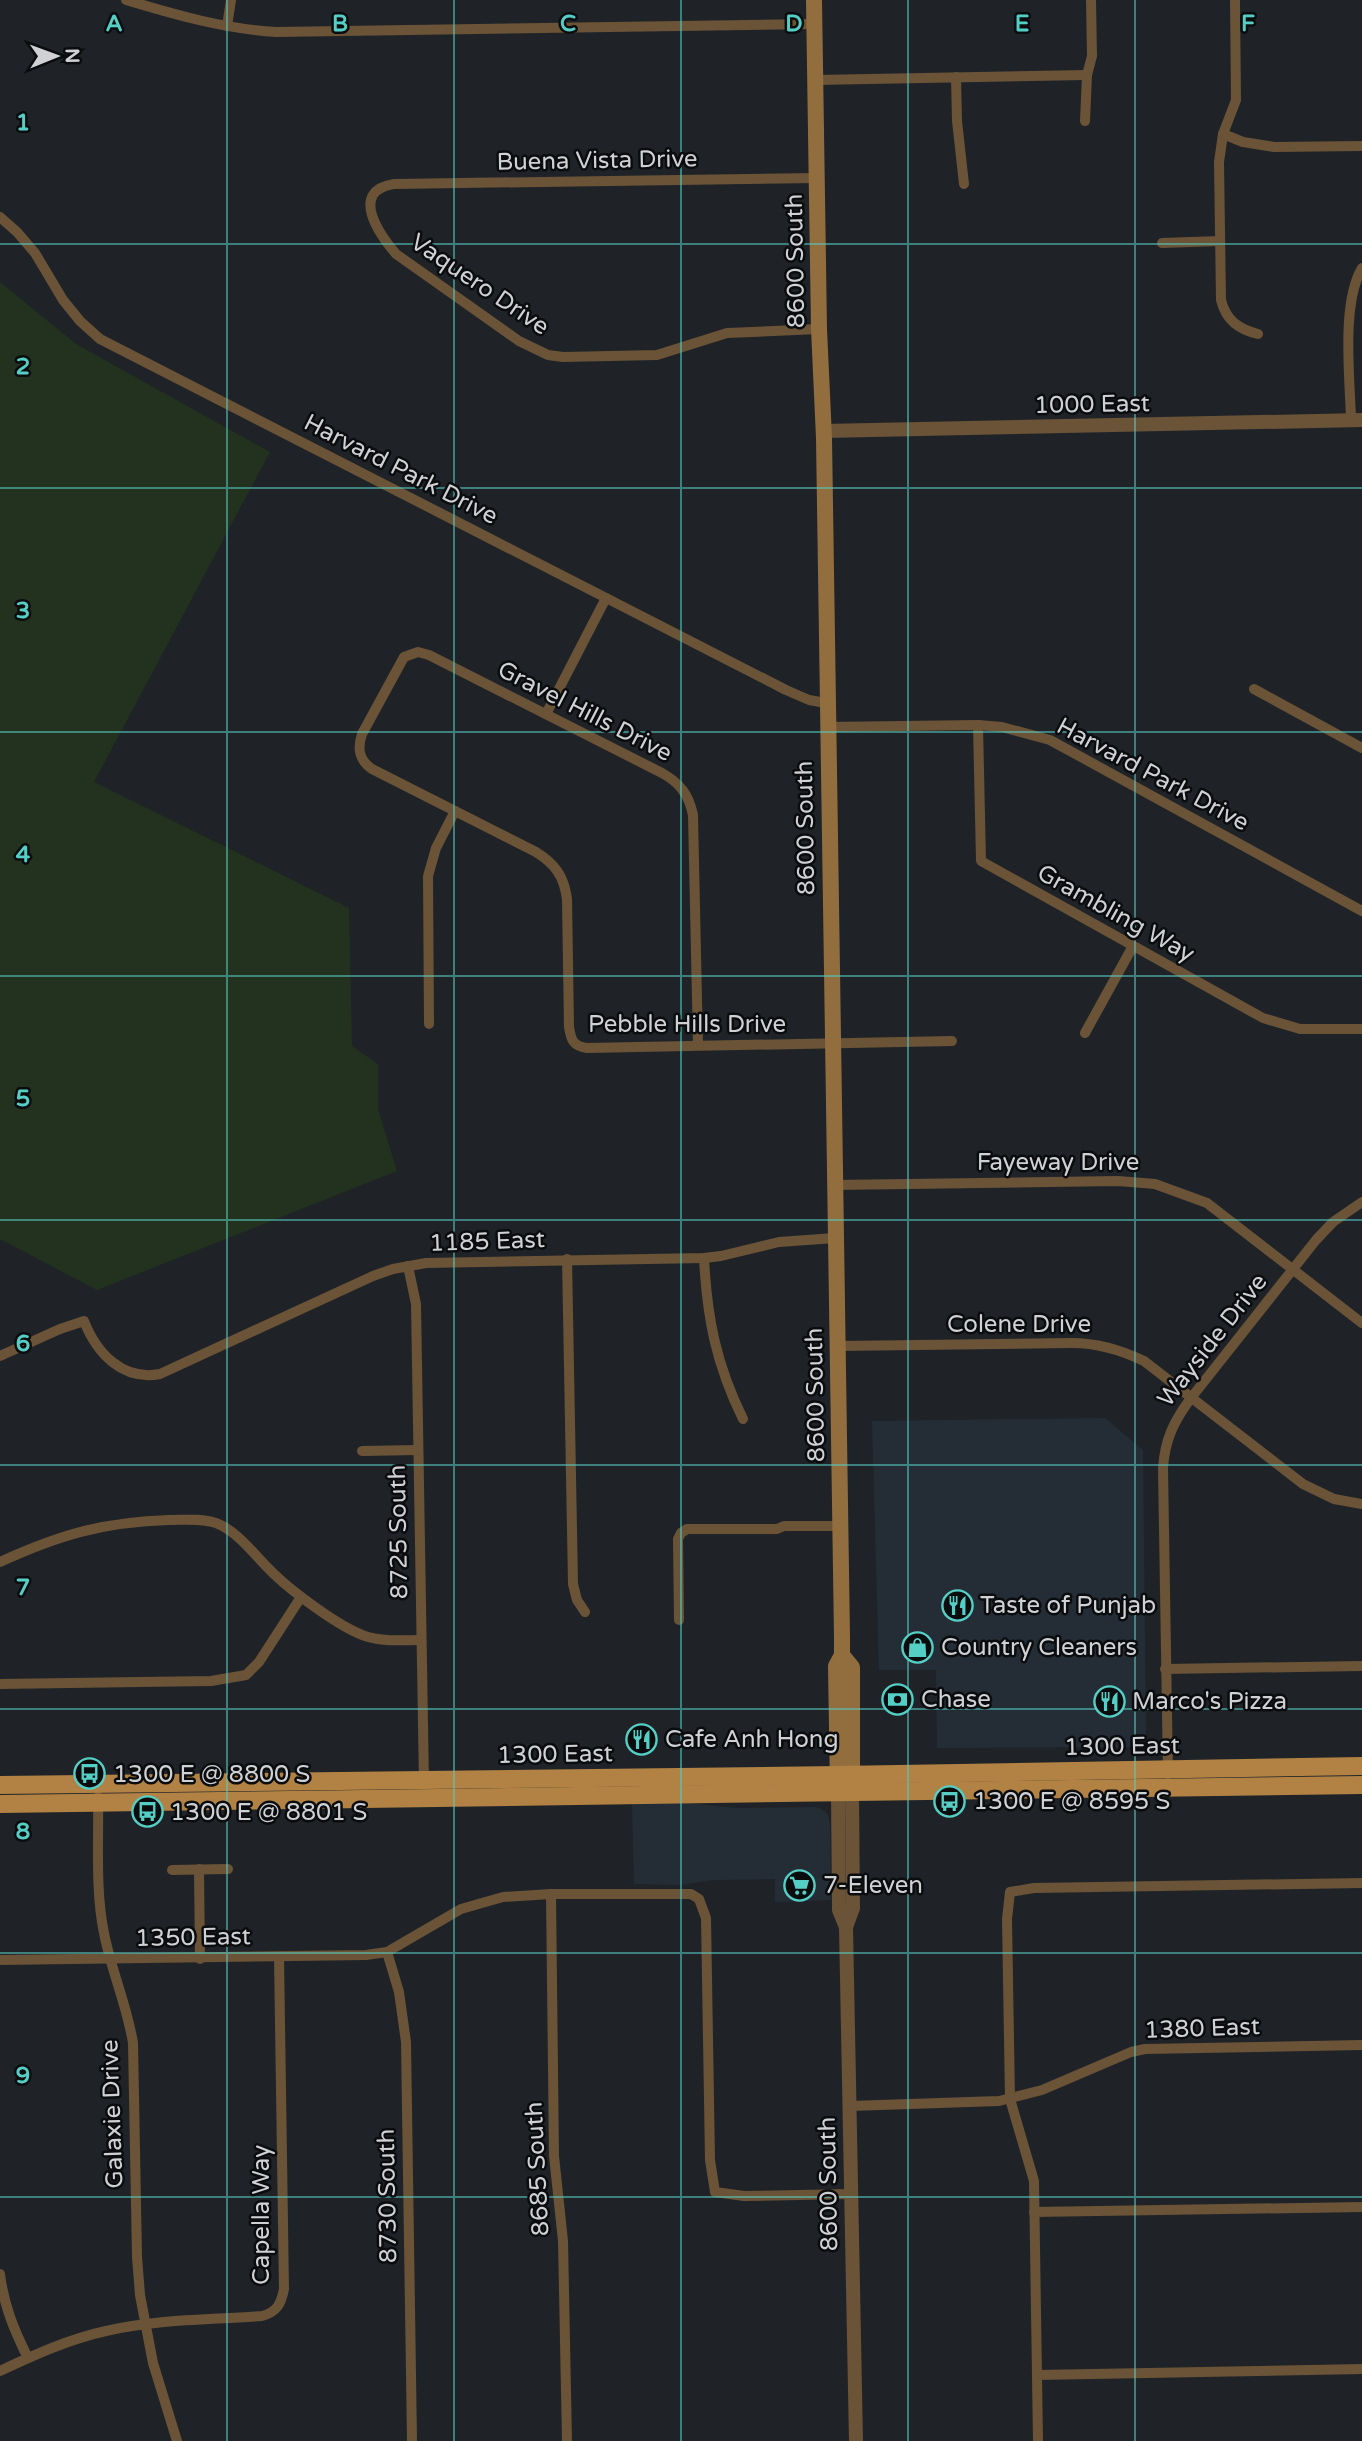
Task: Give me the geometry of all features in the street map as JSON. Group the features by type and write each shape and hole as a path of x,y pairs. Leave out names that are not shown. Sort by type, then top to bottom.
{"main road":[{"name":"8600 South","path":"814,0 839,1525 842,1655 852,1667 845,1784"},
{"name":"1300 East","path":"0,1785 424,1780 1073,1789 1168,1779 1362,1766"},
{"name":"1300 East","path":"0,1804 424,1799 845,1784 1076,1771 1168,1779 1362,1785"},
{"path":"1073,1789 1076,1771"}],"street":[{"path":"126,0 227,26 276,32 814,24"},
{"path":"227,26 231,0"},
{"path":"1085,121 1087,75 1092,64 1091,0"},
{"path":"1235,0 1236,100 1223,134 1219,162 1221,300 1224,311 1237,326 1258,334"},
{"path":"815,80 1087,75"},
{"path":"956,77 957,121 964,184"},
{"path":"1223,134 1266,146 1362,146"},
{"name":"Buena Vista Drive","path":"378,188 394,184 817,178"},
{"name":"Vaquero Drive","path":"378,188 373,194 370,209 384,240 396,254 519,341 548,355 578,358 643,356 671,352 727,332 819,329"},
{"name":"Harvard Park Drive","path":"0,217 35,253 63,300 80,321 100,339 793,693 809,700 826,702"},
{"path":"1162,243 1220,241"},
{"path":"1357,420 1349,312 1352,293 1362,268"},
{"name":"1000 East","path":"823,431 1357,420"},
{"path":"546,714 606,598"},
{"name":"Gravel Hills Drive","path":"359,754 362,734 398,665 404,657 418,652 429,655 674,779 690,801 694,829 698,1046"},
{"path":"1254,689 1362,748"},
{"name":"Harvard Park Drive","path":"826,727 978,725 1002,727 1050,740 1362,911"},
{"name":"Grambling Way","path":"978,725 981,861 1275,1023 1300,1029 1362,1029"},
{"name":"Pebble Hills Drive","path":"359,754 372,769 536,852 553,864 560,874 567,899 569,1027 571,1040 575,1045 587,1048 952,1041"},
{"path":"429,1024 428,876 436,848 455,811"},
{"path":"1086,1032 1133,946"},
{"name":"Fayeway Drive","path":"834,1185 1118,1181 1155,1184 1207,1203 1362,1323"},
{"name":"Wayside Drive","path":"1168,1779 1164,1450 1175,1420 1293,1269 1333,1222 1362,1202"},
{"name":"1185 East","path":"0,1356 84,1321 90,1337 100,1350 123,1369 135,1375 148,1376 160,1374 373,1276 408,1266 567,1259 704,1258 779,1242 835,1238"},
{"path":"704,1258 713,1342 721,1370 743,1419"},
{"path":"567,1259 572,1584 577,1600 585,1612"},
{"name":"8725 South","path":"408,1266 416,1304 424,1799"},
{"name":"Colene Drive","path":"837,1346 1087,1343 1116,1350 1144,1361 1303,1484 1334,1499 1362,1504"},
{"path":"362,1451 418,1450"},
{"path":"0,1562 75,1532 144,1521 204,1520 228,1529 301,1597 367,1636 388,1640 421,1640"},
{"path":"679,1620 678,1539 687,1529 777,1529 784,1526 839,1525"},
{"path":"0,1685 211,1681 246,1675 259,1662 301,1597"},
{"path":"1165,1669 1362,1667"},
{"name":"Galaxie Drive","path":"97,1784 100,1907 110,1959 128,2014 133,2043 137,2258 144,2325 177,2441"},
{"name":"8600 South","path":"845,1784 853,1908 846,1927 856,2441"},
{"path":"199,1869 200,1959"},
{"path":"172,1870 228,1869"},
{"path":"1038,2441 1034,2181 1010,2099 1007,1919 1010,1892 1034,1888 1362,1883"},
{"path":"387,1952 461,1909 503,1897 680,1892 699,1899 706,1918 710,2160 715,2192 744,2196 851,2194"},
{"name":"8685 South","path":"551,1894 554,2156 563,2241 567,2441"},
{"name":"1350 East","path":"0,1960 346,1956 387,1952"},
{"name":"8730 South","path":"387,1952 400,1992 406,2042 412,2441"},
{"name":"Capella Way","path":"0,2371 80,2338 107,2330 262,2316 276,2309 282,2301 284,2289 279,1957"},
{"name":"1380 East","path":"849,2106 984,2103 1010,2099 1042,2090 1131,2052 1145,2049 1362,2045"},
{"path":"1034,2212 1362,2207"},
{"path":"0,2274 10,2322 28,2358"},
{"path":"1037,2375 1362,2369"}],"shaded area":[{"path":"1105,1418 1143,1450 1146,1734 1136,1747 937,1748 936,1670 879,1670 872,1421"},
{"path":"688,1803 736,1808 822,1809 828,1815 830,1825 831,1900 775,1902 775,1879 713,1880 680,1885 634,1884 632,1804"}],"green space":[{"path":"0,282 76,344 270,452 94,782 349,908 352,1046 378,1064 378,1109 397,1171 97,1290 0,1239"}],"place":[{"name":"Taste of Punjab","path":"957,1605"},
{"name":"Country Cleaners","path":"918,1647"},
{"name":"Chase","path":"898,1699"},
{"name":"Marco's Pizza","path":"1109,1701"},
{"name":"Cafe Anh Hong","path":"642,1739"},
{"name":"1300 E @ 8800 S","path":"90,1774"},
{"name":"1300 E @ 8595 S","path":"950,1801"},
{"name":"1300 E @ 8801 S","path":"147,1812"},
{"name":"7-Eleven","path":"800,1885"}]}
